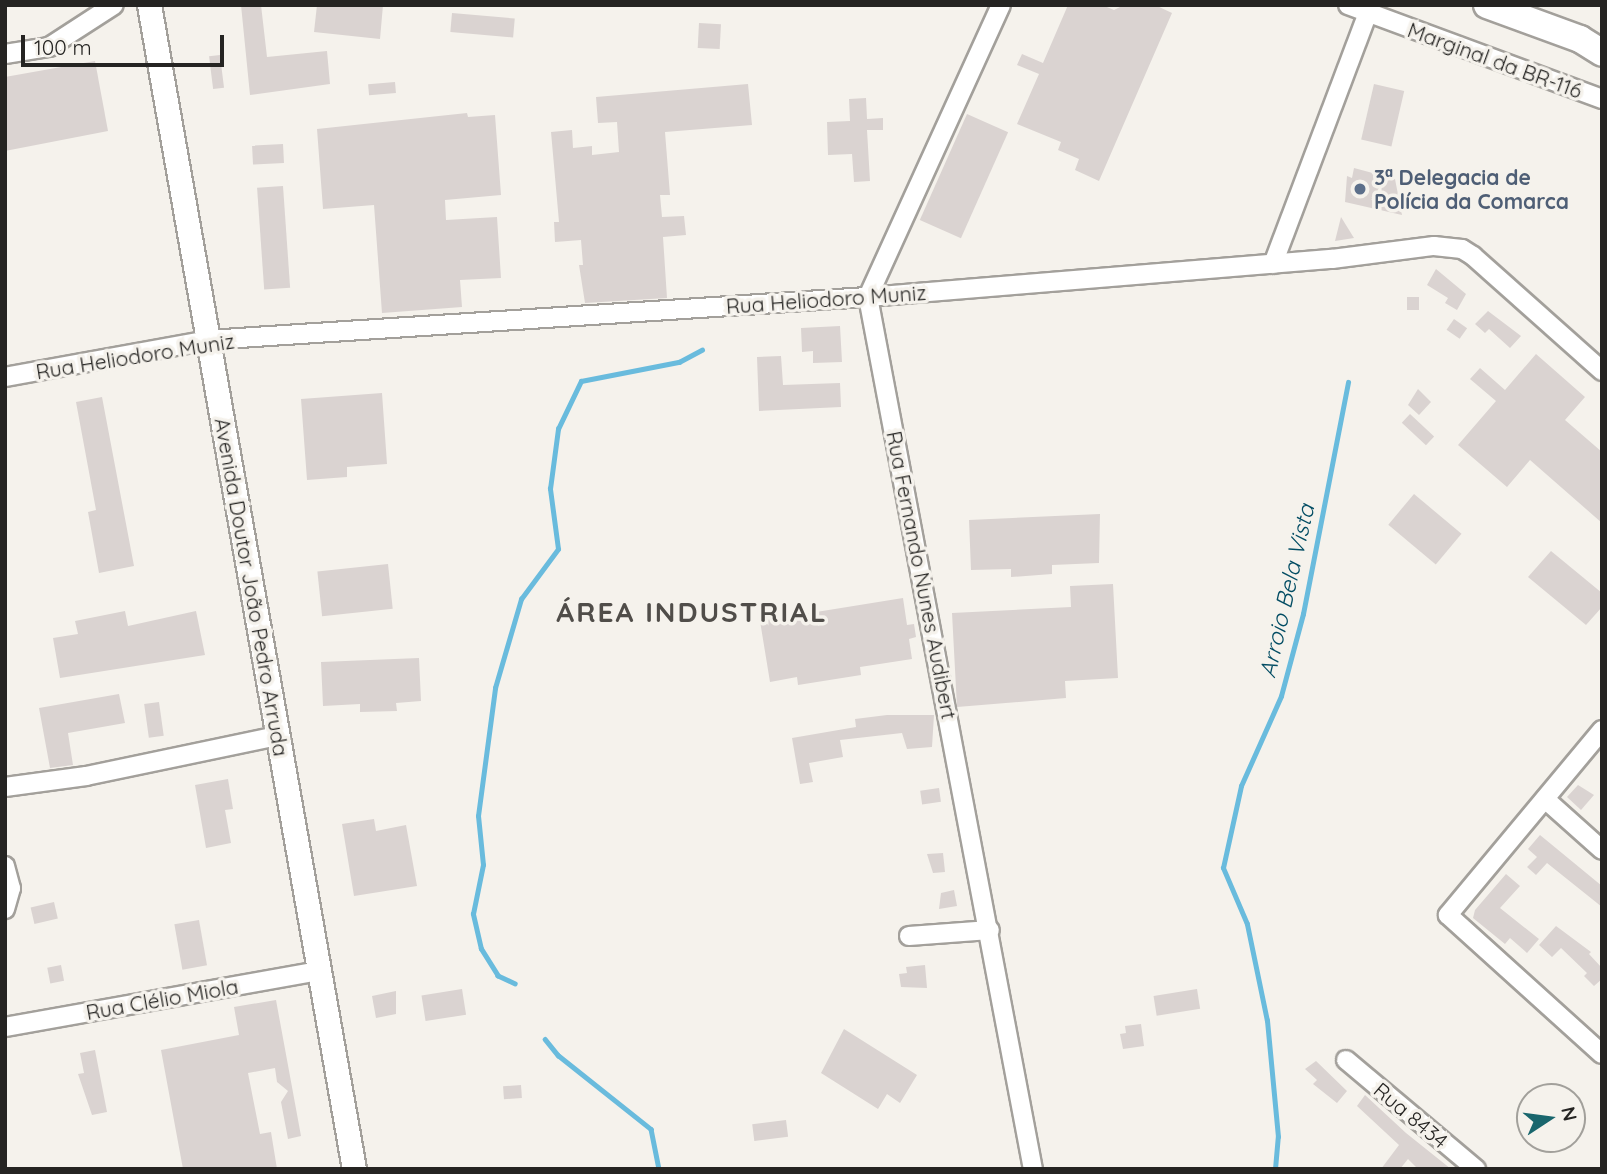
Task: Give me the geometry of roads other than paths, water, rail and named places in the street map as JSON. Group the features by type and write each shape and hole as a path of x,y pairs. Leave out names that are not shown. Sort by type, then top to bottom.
{"highway":[{"path":"1487,5 1594,44"}],"main road":[{"name":"Avenida Doutor João Pedro Arruda","path":"149,5 354,1169"}],"street":[{"path":"5,54 50,47 114,5"},
{"path":"868,297 1001,5"},
{"name":"Marginal da BR-116","path":"1348,5 1602,99"},
{"path":"1273,264 1368,13"},
{"name":"Rua Heliodoro Muniz","path":"5,377 208,340 868,297 1273,264 1434,246 1462,249 1602,372"},
{"name":"Rua Fernando Nunes Audibert","path":"868,297 990,930 1033,1169"},
{"path":"1602,730 1448,915 1602,1054"},
{"path":"5,787 86,776 278,736"},
{"path":"1545,799 1602,850"},
{"path":"5,866 11,888 5,909"},
{"path":"909,936 990,930"},
{"name":"Rua Clélio Miola","path":"5,1027 319,971"},
{"name":"Rua 8434","path":"1346,1060 1476,1169"}],"waterway":[{"path":"515,984 498,976 481,949 473,914 483,865 478,816 495,688 521,599 558,549 550,489 558,429 581,381 679,362 702,350"},
{"name":"Arroio Bela Vista","path":"1275,1169 1278,1137 1267,1021 1247,924 1223,868 1241,786 1281,696 1303,614 1348,382"},
{"path":"545,1039 558,1055 651,1129 659,1169"}],"place":[{"name":"3ª Delegacia de Polícia da Comarca","path":"1360,189"}],"district":[{"name":"ÁREA INDUSTRIAL","path":"692,612"}]}
